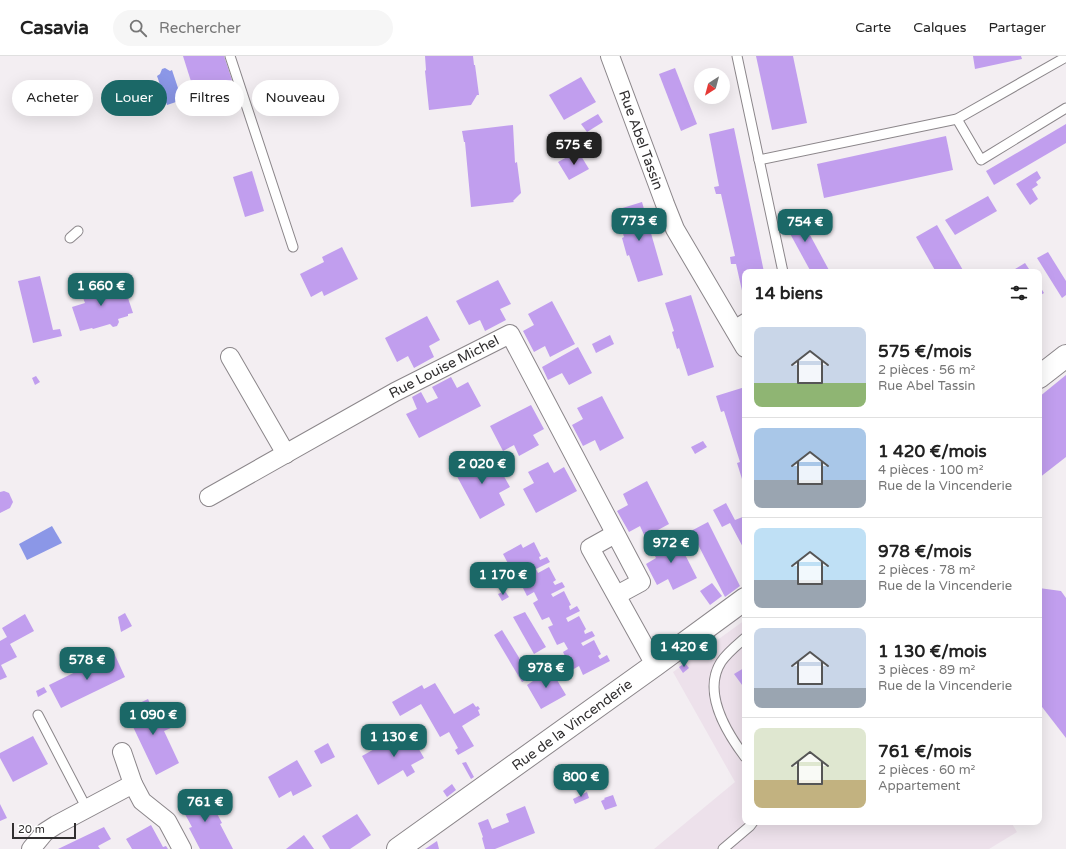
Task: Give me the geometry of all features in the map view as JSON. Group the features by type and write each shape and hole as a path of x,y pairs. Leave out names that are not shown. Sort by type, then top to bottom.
{"main road":[{"path":"1042,375 1066,356"},
{"name":"Rue de la Vincenderie","path":"398,849 655,665 742,600"}],"street":[{"name":"Rue Abel Tassin","path":"610,56 675,229 738,322 742,337"},
{"name":"Rue Louise Michel","path":"209,497 395,392 510,334 641,582 617,595"},
{"path":"230,357 286,454"},
{"path":"615,534 590,548 655,665"},
{"path":"122,752 133,784 142,801 167,822 182,849"},
{"path":"31,849 45,832 133,784"}],"lane":[{"path":"230,56 293,247"},
{"path":"737,56 782,269"},
{"path":"760,160 957,119 1066,58"},
{"path":"957,119 982,160 1066,108"},
{"path":"70,238 78,231"},
{"path":"742,640 720,662 714,684 717,706 734,743 742,753"},
{"path":"38,715 87,808"},
{"path":"723,849 750,825"}],"shaded area":[{"path":"742,622 742,825 1013,825 1017,832 989,849 654,849 735,782 673,672"}],"water":[{"path":"165,68 170,71 172,70 175,80 175,102 167,105 167,80 158,80 157,76 160,74 162,69"},
{"path":"52,526 62,543 27,560 19,544"}],"building":[{"path":"183,56 224,56 232,80 191,80"},
{"path":"425,56 473,56 479,95 477,95 471,105 429,110"},
{"path":"756,56 793,56 807,123 772,130"},
{"path":"973,56 1021,56 1022,59 975,69"},
{"path":"675,68 697,124 681,131 659,74"},
{"path":"581,77 596,102 564,120 549,95"},
{"path":"598,114 603,122 587,132 581,124"},
{"path":"1066,124 1066,143 994,185 986,171"},
{"path":"513,125 515,163 517,162 521,193 513,201 514,202 471,207 465,142 462,131"},
{"path":"734,128 763,269 742,269 742,291 736,264 731,264 730,257 735,256 721,194 716,194 714,187 719,186 709,134"},
{"path":"946,136 953,170 824,198 817,164"},
{"path":"578,151 589,169 569,180 558,162"},
{"path":"252,171 264,211 245,217 233,177"},
{"path":"1037,171 1041,178 1036,182 1038,185 1032,189 1038,199 1030,205 1016,184"},
{"path":"988,196 997,211 955,235 945,220"},
{"path":"642,202 663,275 638,282 629,255 627,256 622,238 624,237 616,210"},
{"path":"797,211 828,269 809,269 782,219"},
{"path":"937,225 962,269 934,269 916,237"},
{"path":"342,247 358,279 324,296 322,291 311,297 300,274 324,262 322,257"},
{"path":"1048,252 1066,281 1066,295 1062,298 1037,258"},
{"path":"1025,263 1029,269 1015,269"},
{"path":"40,276 53,330 60,329 62,336 33,343 18,281"},
{"path":"498,280 511,304 500,309 506,320 485,331 480,320 469,325 456,301"},
{"path":"106,282 110,293 120,290 121,294 126,292 133,313 118,319 119,322 117,326 113,327 110,324 80,331 72,307 85,303 80,290 84,289 86,285 92,283 96,285"},
{"path":"691,295 714,367 688,376 679,348 677,349 672,332 674,331 665,303"},
{"path":"552,301 575,344 550,357 545,346 534,352 523,331 534,325 528,314"},
{"path":"427,316 440,340 429,346 434,357 414,368 408,356 397,362 385,338"},
{"path":"610,335 614,344 596,353 592,344"},
{"path":"578,347 592,373 569,385 562,373 548,380 542,367"},
{"path":"1066,375 1066,457 1042,476 1042,395"},
{"path":"36,376 40,382 35,385 32,378"},
{"path":"451,377 457,388 468,382 481,406 419,438 406,414 417,409 412,397 421,392 427,403 438,398 432,387"},
{"path":"742,388 742,479 737,463 740,462 724,411 721,412 716,396"},
{"path":"602,396 624,438 600,451 595,440 583,446 572,425 583,419 577,408"},
{"path":"531,405 544,429 533,435 539,445 519,456 514,445 503,451 490,426"},
{"path":"703,441 707,447 695,454 691,447"},
{"path":"479,455 485,468 496,462 510,487 499,493 505,505 480,519 453,469"},
{"path":"548,462 554,473 564,467 577,491 536,513 523,489 534,483 528,472"},
{"path":"647,481 669,524 645,537 640,526 629,532 617,511 628,505 623,494"},
{"path":"4,491 9,493 13,502 10,508 0,513 0,492"},
{"path":"726,503 735,520 742,517 742,545 730,523 722,527 713,510"},
{"path":"708,522 740,586 725,597 691,531"},
{"path":"675,535 697,578 673,590 668,579 657,585 646,564 656,558 651,548"},
{"path":"534,542 541,556 539,557 540,560 547,557 550,562 536,569 538,573 549,567 556,580 553,582 555,585 562,582 565,587 551,594 553,597 564,591 571,605 569,606 570,610 577,606 580,611 566,618 568,622 579,616 586,629 584,631 585,634 592,631 595,636 581,643 583,646 594,640 601,654 598,656 600,659 607,655 610,661 583,675 579,666 572,670 563,652 568,649 564,642 557,645 548,627 553,625 549,617 542,620 533,603 538,600 534,592 527,596 518,578 523,576 519,568 512,571 503,554 521,544 523,548"},
{"path":"712,583 722,596 710,605 700,591"},
{"path":"1042,588 1061,591 1066,598 1066,738 1042,707"},
{"path":"505,591 509,597 502,601 498,594"},
{"path":"525,612 546,647 534,654 513,617"},
{"path":"125,613 132,626 121,632 118,617"},
{"path":"25,614 34,631 10,644 17,657 1,665 7,677 0,680 0,641 7,637 2,628"},
{"path":"502,630 531,677 522,682 494,635"},
{"path":"114,653 125,677 61,708 49,685"},
{"path":"685,663 689,668 683,673 679,667"},
{"path":"546,668 551,670 566,695 541,709 527,685 539,677 537,674"},
{"path":"742,669 742,685 734,674"},
{"path":"435,683 454,714 473,703 480,709 478,710 480,715 462,726 474,746 458,755 455,750 458,748 449,732 440,737 421,704 400,716 392,702 422,685 424,689"},
{"path":"44,687 47,692 38,697 36,691"},
{"path":"148,699 157,719 167,714 173,727 164,731 179,763 156,775 125,710"},
{"path":"408,730 424,758 411,765 415,772 407,777 403,770 378,785 362,756"},
{"path":"33,736 48,764 13,782 0,758 0,753"},
{"path":"328,743 335,757 321,764 314,751"},
{"path":"297,760 312,786 293,796 291,791 279,798 268,777"},
{"path":"466,762 474,777 471,779 462,763"},
{"path":"452,784 456,790 447,797 443,791"},
{"path":"205,791 222,823 220,824 233,849 200,849 189,828 192,827 180,805"},
{"path":"587,792 589,798 575,804 573,799"},
{"path":"613,795 617,806 605,810 601,801 605,799 604,798"},
{"path":"0,804 7,818 0,821"},
{"path":"525,806 535,833 495,849 485,849 478,823 488,819 492,829 509,822 506,814"},
{"path":"357,814 371,835 350,849 330,849 322,836"},
{"path":"151,825 163,847 166,846 168,849 132,849 126,839"},
{"path":"104,827 111,839 98,846 100,849 58,849"},
{"path":"304,835 314,849 286,849"},
{"path":"437,841 439,849 425,849"}]}
